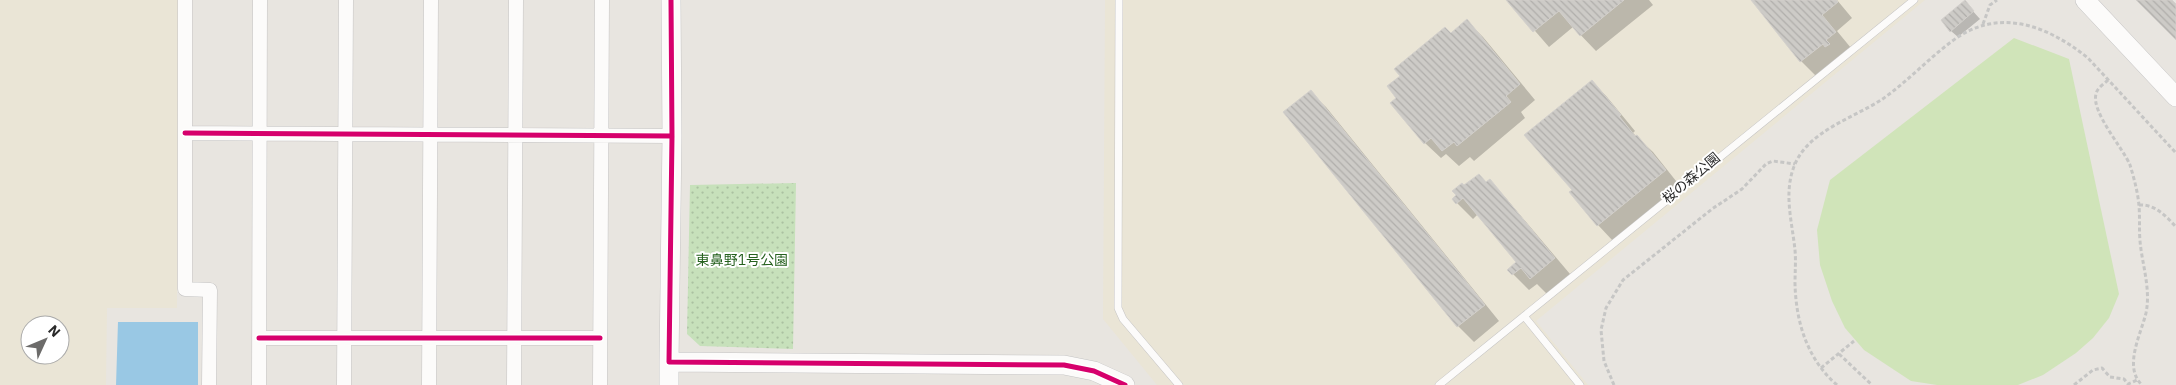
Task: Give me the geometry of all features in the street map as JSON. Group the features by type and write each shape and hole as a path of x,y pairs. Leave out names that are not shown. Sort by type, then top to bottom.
{"street":[{"path":"185,0 184,289 210,290 209,385"},
{"path":"259,385 260,0"},
{"path":"344,385 346,0"},
{"path":"429,385 431,0"},
{"path":"514,385 516,0"},
{"path":"600,385 602,0"},
{"path":"669,385 672,136 671,0"},
{"path":"2085,0 2176,97"},
{"path":"185,133 672,136"},
{"path":"259,338 600,338"},
{"path":"669,362 1064,365 1094,371 1126,385"}],"lane":[{"path":"1119,0 1118,308 1123,319 1179,385"},
{"path":"1439,385 1914,0"},
{"path":"1524,316 1580,385"}],"path":[{"path":"1982,24 1990,5 1997,0"},
{"path":"1837,385 1821,368 1809,351 1800,327 1796,307 1796,253 1788,188 1795,164 1808,144 1882,99 1952,40 1982,24 2001,21 2027,24 2050,34 2071,45 2088,58 2176,153"},
{"path":"2108,80 2099,88 2096,94 2096,103 2129,164 2139,205 2140,240 2147,292 2146,310 2134,356 2137,380 2142,385"},
{"path":"1614,385 1608,375 1602,352 1601,330 1606,308 1623,280 1712,209 1742,189 1766,164 1773,161 1795,164"},
{"path":"2139,205 2148,205 2164,215 2176,227"},
{"path":"1821,368 1854,341"},
{"path":"1839,354 1872,385"},
{"path":"2074,385 2093,370 2102,368 2110,377 2124,379 2128,384 2137,380"}],"shaded area":[{"path":"0,0 178,0 177,308 107,308 106,385 0,385"},
{"path":"1105,0 1925,0 1536,321 1588,385 1157,385 1103,319"}],"green space":[{"path":"2014,38 2069,59 2119,294 2109,318 2093,338 2076,353 2043,375 2018,385 1937,385 1911,381 1864,350 1845,328 1832,301 1820,265 1817,230 1830,180"},
{"name":"東鼻野1号公園","path":"796,183 793,349 700,346 687,334 690,185"}],"water":[{"path":"118,322 198,322 198,385 116,385"}],"building":[{"path":"1506,0 1624,0 1580,36 1559,11 1533,32"},
{"path":"1751,0 1836,0 1838,2 1822,15 1836,32 1826,40 1830,44 1825,47 1823,44 1800,62"},
{"path":"1965,0 1974,11 1950,32 1941,20"},
{"path":"2136,0 2172,0 2176,4 2176,40"},
{"path":"1467,19 1520,84 1506,96 1511,102 1457,146 1454,142 1442,151 1431,138 1424,144 1390,103 1396,98 1387,86 1400,76 1394,69 1445,27 1451,33"},
{"path":"1592,80 1621,115 1619,116 1635,136 1637,135 1666,170 1597,226 1569,192 1572,190 1524,135"},
{"path":"1311,90 1485,305 1457,327 1283,112"},
{"path":"1479,174 1486,182 1490,179 1555,258 1530,279 1521,268 1512,275 1507,270 1516,262 1463,198 1456,204 1452,199 1456,195 1452,191"}],"cycle path":[{"path":"671,0 672,136 669,362 1064,365 1094,371 1125,385"},
{"path":"185,133 672,136"},
{"path":"259,338 600,338"}]}
